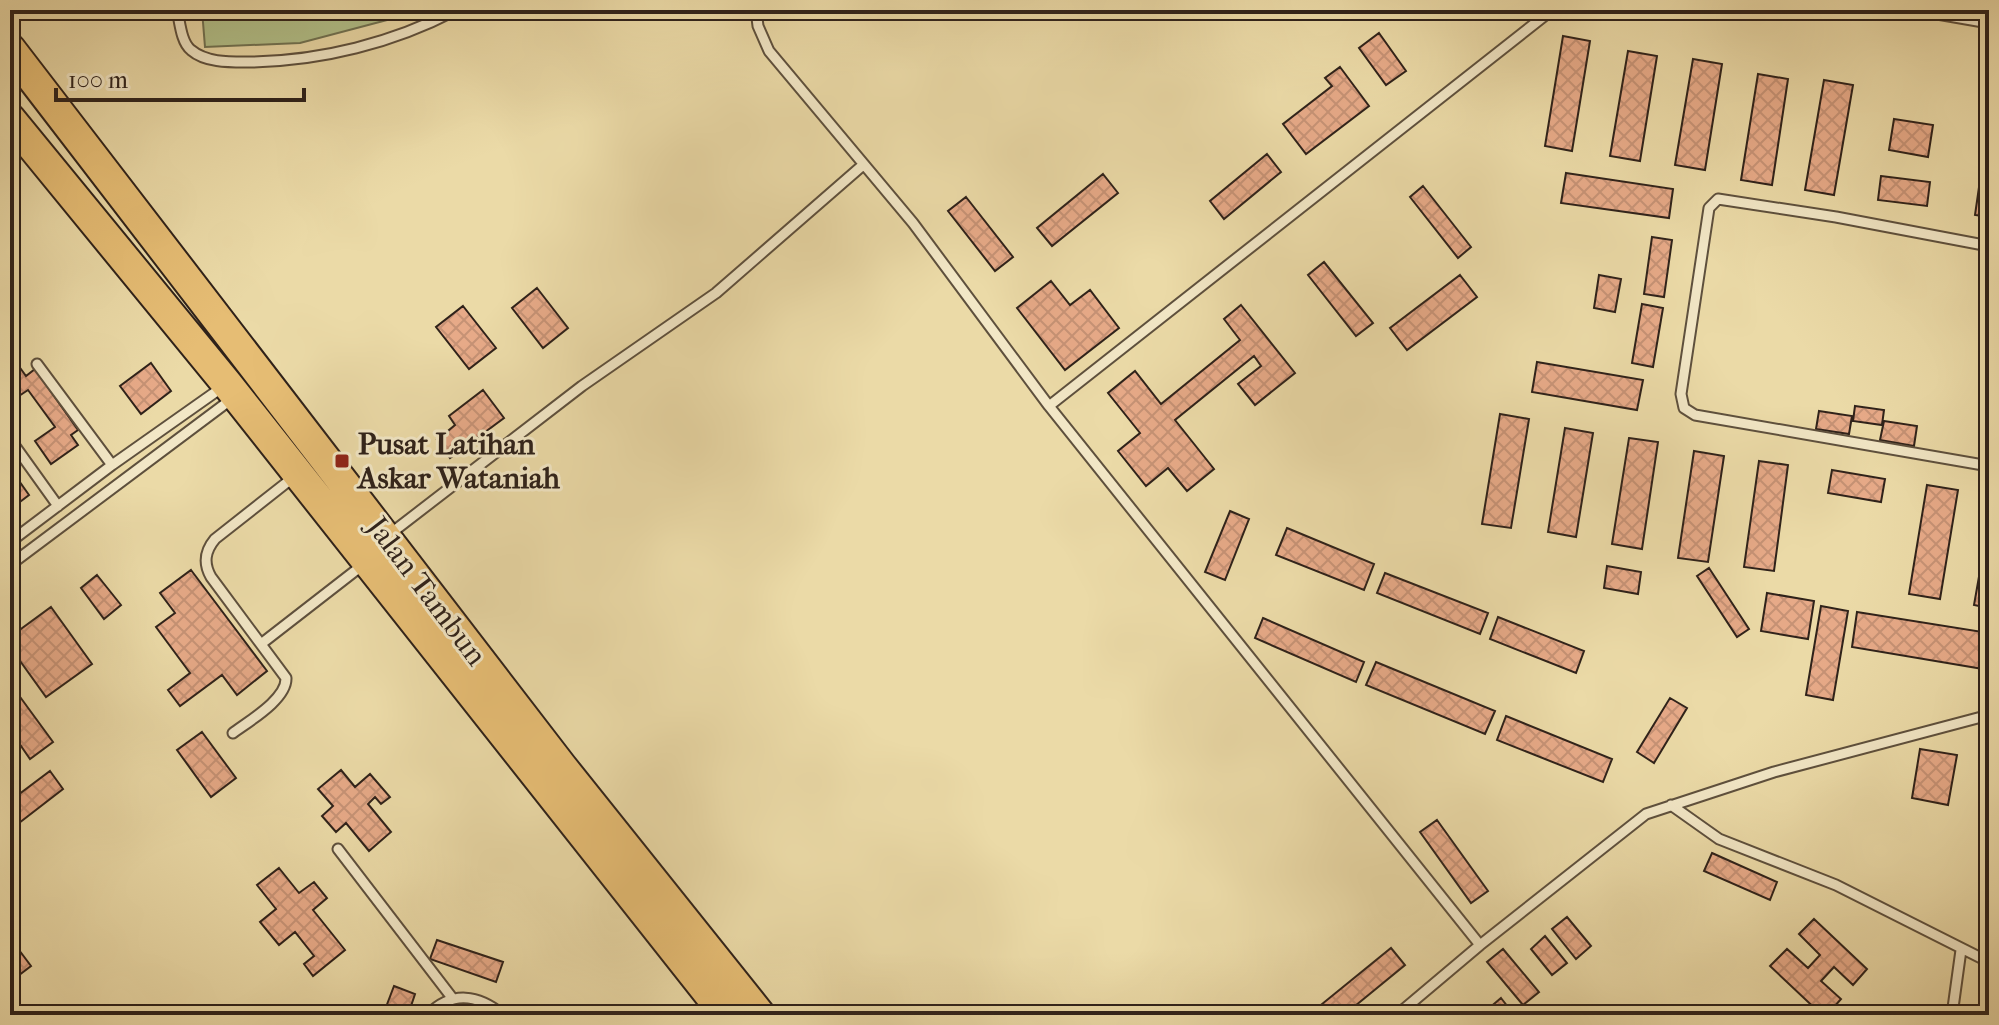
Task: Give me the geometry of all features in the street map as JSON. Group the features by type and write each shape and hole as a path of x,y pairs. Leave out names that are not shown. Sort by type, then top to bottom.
{"main road":[{"name":"Jalan Tambun","path":"10,49 571,779 760,1015"},
{"name":"Jalan Tambun","path":"10,119 233,389 726,1015"},
{"path":"173,261 185,295 226,352 233,389 267,405 305,447 333,467"}],"lane":[{"path":"177,10 189,48 225,62 318,58 362,46 456,10"},
{"path":"756,10 758,26 769,51 913,223 1049,406 1480,945"},
{"path":"1049,406 1552,10"},
{"path":"1914,10 1989,23"},
{"path":"386,536 582,386 716,293 863,165"},
{"path":"1989,246 1836,217 1718,199 1709,208 1681,394 1684,408 1695,415 1989,466"},
{"path":"37,364 112,465"},
{"path":"10,542 112,465 233,389"},
{"path":"10,565 233,389"},
{"path":"10,439 58,506"},
{"path":"233,733 280,696 286,685 283,672 211,577 205,561 206,553 215,539 297,474"},
{"path":"261,644 367,562"},
{"path":"1397,1015 1646,814 1774,772 1989,715"},
{"path":"1671,805 1719,839 1836,885 1989,962"},
{"path":"338,849 453,999"},
{"path":"1952,1015 1961,950"},
{"path":"428,1015 453,999 469,998 487,1002 503,1015"}],"green space":[{"path":"202,10 425,10 300,43 205,47"}],"building":[{"path":"1379,33 1406,71 1386,85 1359,48"},
{"path":"1563,36 1590,41 1572,151 1545,146"},
{"path":"1628,51 1657,56 1640,161 1610,156"},
{"path":"1693,59 1722,64 1705,170 1675,165"},
{"path":"1340,67 1369,106 1306,154 1283,124 1332,86 1325,78"},
{"path":"1758,74 1788,79 1772,185 1741,180"},
{"path":"1824,80 1853,85 1834,195 1805,190"},
{"path":"1989,118 1989,217 1975,215"},
{"path":"1894,119 1933,125 1928,157 1889,150"},
{"path":"1267,154 1281,172 1224,219 1210,201"},
{"path":"1566,173 1673,189 1669,218 1561,203"},
{"path":"1103,174 1118,193 1052,246 1037,228"},
{"path":"1881,176 1930,182 1927,206 1878,200"},
{"path":"1423,186 1471,247 1458,258 1410,197"},
{"path":"966,197 1013,257 995,271 948,211"},
{"path":"1652,237 1672,240 1664,297 1644,294"},
{"path":"1324,262 1373,323 1356,336 1308,275"},
{"path":"1460,275 1477,297 1407,350 1390,328"},
{"path":"1599,275 1621,279 1615,312 1594,308"},
{"path":"1051,281 1070,305 1090,290 1119,328 1065,370 1017,308"},
{"path":"537,288 568,328 543,348 512,308"},
{"path":"1642,304 1663,308 1653,367 1632,363"},
{"path":"1241,305 1295,373 1255,405 1238,384 1261,366 1254,356 1175,420 1214,469 1187,491 1168,468 1146,486 1118,451 1140,433 1108,393 1135,371 1161,404 1240,340 1224,319"},
{"path":"463,306 496,348 469,369 436,327"},
{"path":"1537,362 1643,380 1637,410 1532,392"},
{"path":"151,363 171,391 141,414 120,386"},
{"path":"18,365 26,376 35,369 78,430 71,435 78,445 51,464 35,441 55,427 28,390 10,402 10,371"},
{"path":"483,390 504,418 450,458 437,440 455,425 449,416"},
{"path":"1855,406 1884,410 1882,425 1853,421"},
{"path":"1819,411 1852,416 1849,434 1816,429"},
{"path":"1500,414 1529,419 1511,528 1482,524"},
{"path":"1884,421 1917,426 1914,446 1880,440"},
{"path":"1565,428 1593,433 1576,537 1548,532"},
{"path":"1629,438 1658,442 1642,549 1612,544"},
{"path":"1694,451 1724,456 1708,562 1678,558"},
{"path":"1759,461 1788,465 1774,571 1744,567"},
{"path":"10,468 29,495 12,508 10,506"},
{"path":"1832,470 1885,479 1881,502 1828,493"},
{"path":"1927,485 1958,490 1940,599 1909,594"},
{"path":"1230,511 1249,519 1225,580 1205,572"},
{"path":"1989,520 1989,608 1974,605"},
{"path":"1287,528 1374,564 1364,590 1276,555"},
{"path":"1607,566 1641,572 1638,594 1604,588"},
{"path":"1709,568 1749,629 1737,637 1697,576"},
{"path":"191,570 267,671 237,695 222,675 180,706 168,690 190,673 156,627 175,613 160,593"},
{"path":"1385,573 1488,613 1480,634 1377,593"},
{"path":"97,575 121,605 104,619 81,588"},
{"path":"1767,593 1814,601 1808,639 1761,631"},
{"path":"1821,606 1848,611 1833,700 1806,695"},
{"path":"51,607 92,664 46,697 10,647 10,637"},
{"path":"1857,612 1989,633 1989,670 1852,647"},
{"path":"1498,617 1584,651 1576,673 1490,639"},
{"path":"1263,618 1364,662 1356,682 1255,638"},
{"path":"1376,662 1495,711 1485,734 1366,685"},
{"path":"15,690 53,742 30,759 10,730 10,693"},
{"path":"1670,698 1687,708 1654,763 1637,752"},
{"path":"1506,716 1612,759 1603,782 1497,740"},
{"path":"202,732 236,778 211,797 177,750"},
{"path":"1920,749 1957,755 1948,805 1912,798"},
{"path":"341,770 355,787 370,774 390,797 381,804 375,797 368,804 391,832 369,851 346,823 336,832 322,816 333,806 318,789"},
{"path":"50,771 63,789 10,830 10,801"},
{"path":"1437,820 1488,891 1471,903 1420,832"},
{"path":"1712,853 1777,882 1770,900 1704,871"},
{"path":"279,868 299,893 314,882 327,898 313,910 345,950 313,976 304,964 314,956 295,932 279,945 260,922 276,909 257,885"},
{"path":"1567,917 1591,946 1576,959 1552,929"},
{"path":"1814,919 1867,969 1853,985 1834,967 1821,981 1841,999 1827,1015 1822,1015 1770,966 1787,949 1808,968 1820,955 1799,934"},
{"path":"1545,936 1567,963 1552,975 1531,949"},
{"path":"10,938 31,966 10,982"},
{"path":"437,940 503,962 496,982 430,959"},
{"path":"1391,948 1405,965 1344,1015 1311,1013"},
{"path":"1503,949 1539,992 1523,1005 1487,962"},
{"path":"394,986 415,994 408,1015 383,1015"},
{"path":"1501,998 1511,1011 1507,1015 1491,1015 1487,1010"}],"place":[{"name":"Pusat Latihan Askar Wataniah","path":"342,461"}]}
